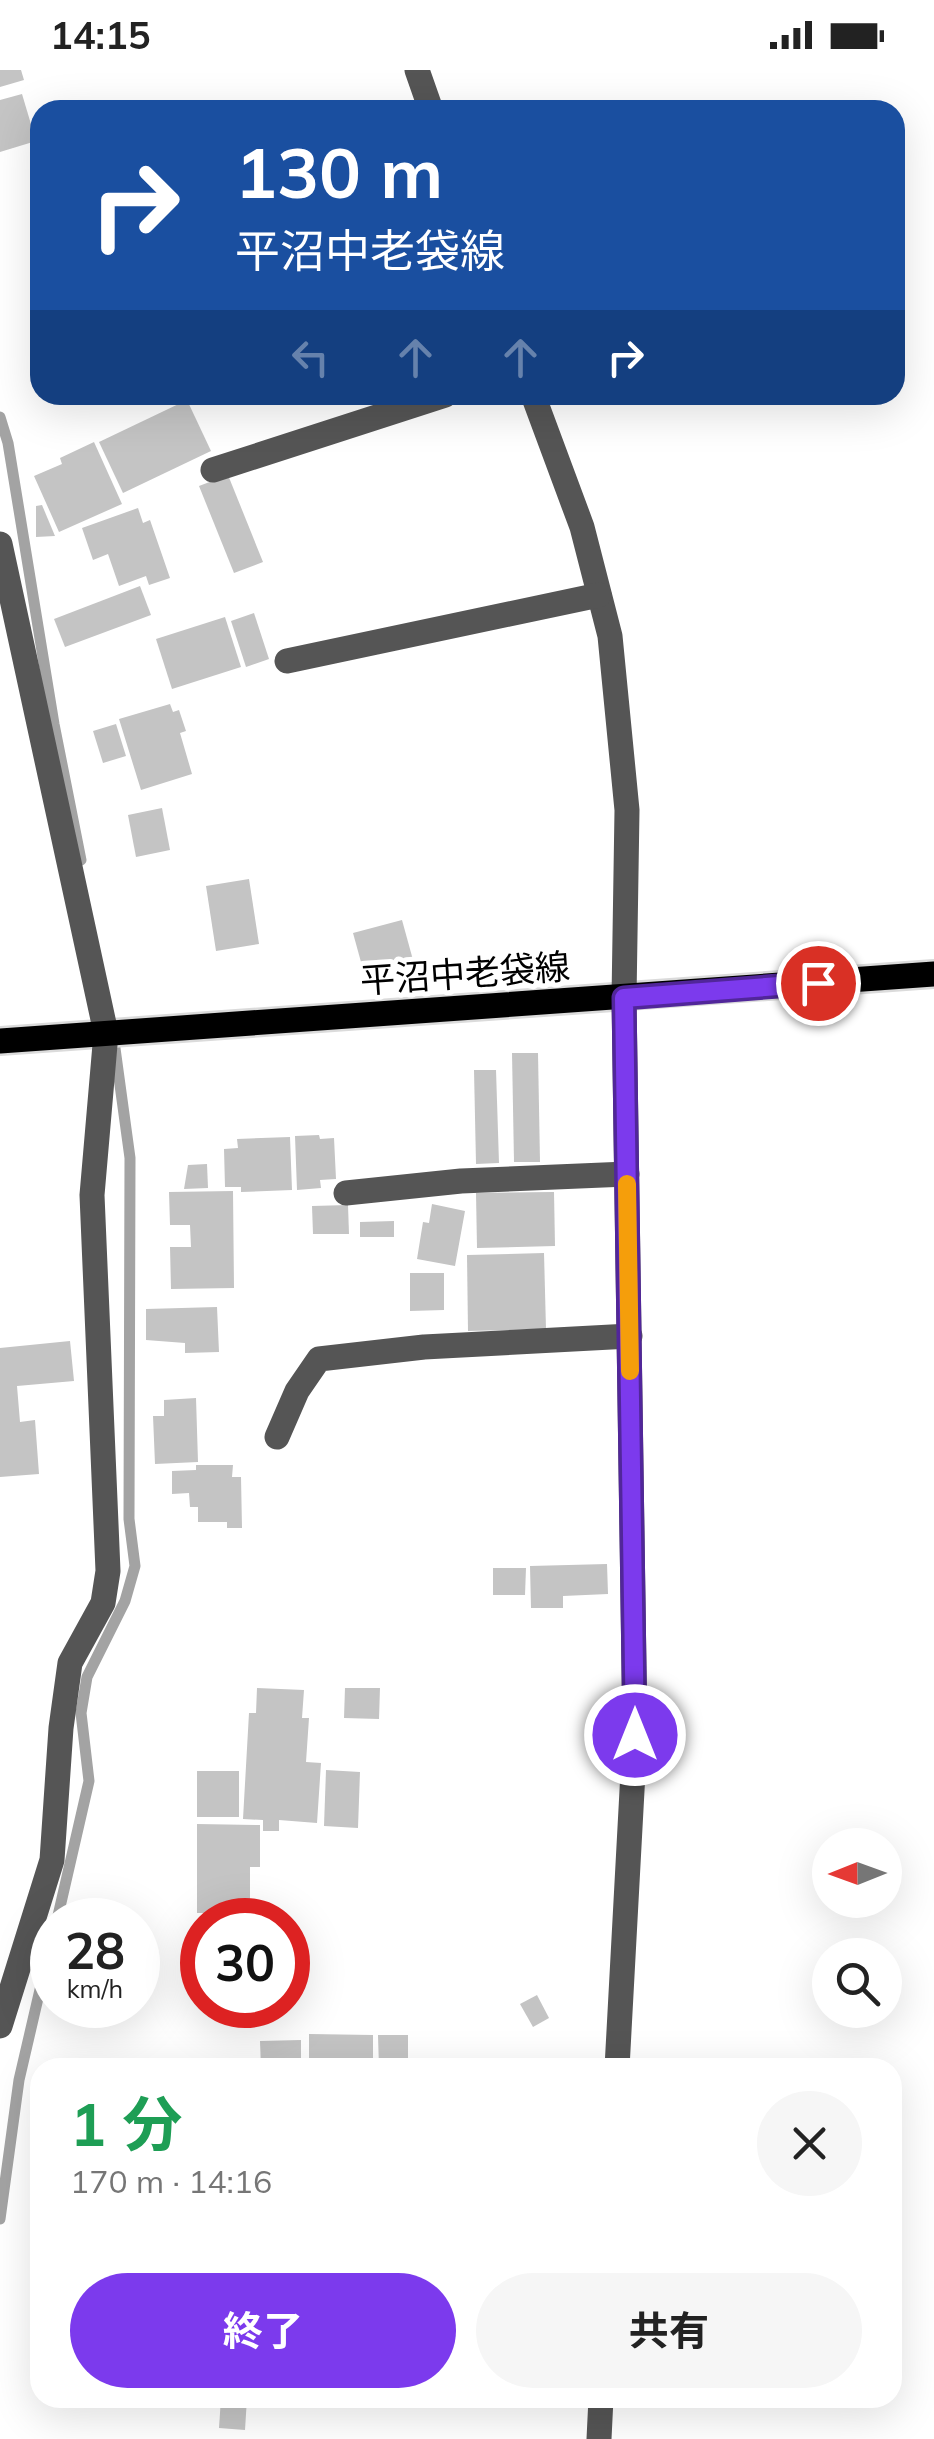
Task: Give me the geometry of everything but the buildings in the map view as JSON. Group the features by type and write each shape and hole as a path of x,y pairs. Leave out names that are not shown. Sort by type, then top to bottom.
{"main road":[{"name":"平沼中老袋線","path":"0,1041 934,974"}],"street":[{"path":"416,70 427,100"},
{"path":"213,470 414,405"},
{"path":"537,405 582,527 610,636 627,810 624,998 635,1735 618,2058"},
{"path":"0,544 106,1034 92,1195 108,1572 103,1603 70,1663 61,1728 52,1860 0,2026"},
{"path":"288,661 599,595"},
{"path":"346,1193 461,1181 627,1174"},
{"path":"277,1437 297,1392 319,1359 424,1347 630,1336"},
{"path":"599,2439 601,2408"}],"waterway":[{"path":"0,417 8,443 54,724 81,860"},
{"path":"62,1898 89,1781 81,1713 87,1677 125,1601 135,1566 129,1519 130,1158 114,1041"},
{"path":"0,2219 19,2080 31,2028"}],"slow traffic":[{"path":"627,1184 630,1371"}],"route":[{"path":"635,1735 624,998 818,983"}]}
